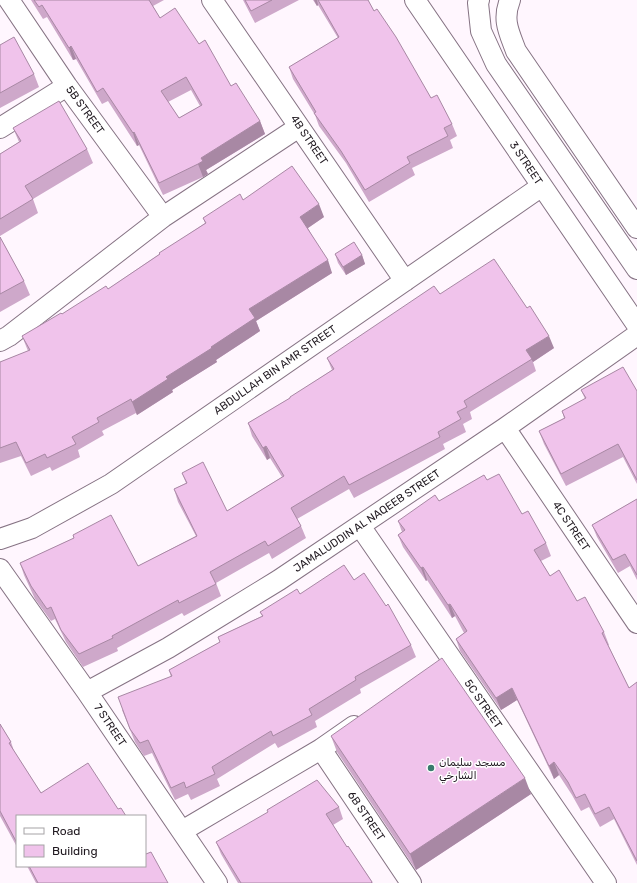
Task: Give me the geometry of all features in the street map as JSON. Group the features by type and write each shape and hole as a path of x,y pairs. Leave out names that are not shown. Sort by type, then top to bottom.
{"street":[{"name":"5B STREET","path":"9,0 67,86 163,217"},
{"name":"4B STREET","path":"212,0 405,281"},
{"name":"3 STREET","path":"415,0 637,325"},
{"path":"510,0 507,8 506,24 516,51 637,228"},
{"path":"481,1 481,31 496,64 637,269"},
{"path":"0,128 67,86"},
{"path":"0,341 9,336 163,217 300,127"},
{"name":"ABDULLAH BIN AMR STREET","path":"0,539 32,528 110,484 542,186"},
{"name":"JAMALUDDIN AL NAQEEB STREET","path":"87,692 168,648 279,580 505,428 637,335"},
{"name":"4C STREET","path":"505,428 637,623"},
{"name":"5C STREET","path":"360,526 444,663 606,883"},
{"name":"7 STREET","path":"0,569 87,692 217,883"},
{"path":"182,831 321,749 367,717"},
{"name":"6B STREET","path":"321,749 411,883"}],"building":[{"path":"34,0 149,0 160,18 175,8 199,44 205,40 231,86 236,83 260,121 201,158 203,161 159,183 134,132 133,133 103,88 97,92 71,46 69,48 42,5 39,7","holes":["186,77 202,105 179,118 161,91"]},
{"path":"245,0 272,0 251,11"},
{"path":"318,0 368,0 374,11 377,9 396,37 431,98 437,95 452,124 444,128 448,136 407,157 410,163 365,190 341,151 314,113 316,112 289,67 339,37"},
{"path":"14,37 34,74 0,93 0,45"},
{"path":"59,101 87,149 25,186 33,199 0,219 0,154 21,141 13,128"},
{"path":"292,166 319,204 300,217 328,260 249,309 255,318 211,347 212,348 166,377 168,379 132,402 131,399 97,418 99,422 72,437 76,444 47,458 45,454 26,463 16,442 0,448 0,362 30,350 22,336 61,313 62,314 106,286 108,289 160,254 159,253 206,223 203,218 240,194 243,200"},
{"path":"0,237 24,281 0,294"},
{"path":"354,242 362,255 343,267 335,254"},
{"path":"494,259 527,308 530,306 549,336 526,350 532,359 464,401 467,407 457,412 461,419 438,432 440,437 349,485 344,476 291,508 301,526 268,546 265,541 210,572 216,584 179,603 178,600 112,636 113,638 79,654 61,630 51,607 47,609 31,586 20,563 74,538 73,535 111,515 138,566 197,536 174,489 187,483 182,473 203,462 227,511 284,476 266,446 263,448 248,423 334,369 327,358 434,286 440,294"},
{"path":"623,367 637,391 637,480 618,444 561,474 539,431 565,418 562,411 586,398 581,390"},
{"path":"499,474 522,514 528,511 546,543 534,550 550,576 559,570 577,601 585,597 604,632 602,633 629,688 637,682 637,861 609,807 595,814 585,794 576,798 568,782 554,762 549,766 512,688 496,698 456,639 467,631 450,604 448,605 423,567 421,568 398,535 405,530 398,521 435,495 439,501 484,475 487,480"},
{"path":"637,499 637,575 625,554 613,560 592,525"},
{"path":"344,565 354,580 364,573 386,606 388,604 411,645 355,677 356,680 309,709 312,715 273,736 271,731 212,767 215,774 186,788 184,782 171,788 148,740 140,743 130,729 118,697 172,676 169,670 220,642 218,637 263,616 260,612 297,589 300,594"},
{"name":"مسجد سليمان الشارخي","path":"442,658 525,778 410,854 331,736"},
{"path":"0,724 11,742 9,743 41,793 88,763 118,809 121,808 125,815 16,815 16,841 0,811"},
{"path":"317,780 339,807 326,814 372,882 241,883 216,842 268,812 267,810"},
{"path":"151,852 168,883 38,883 30,867 146,867 146,854"}],"place":[{"name":"مسجد سليمان الشارخي","path":"431,768"}]}
